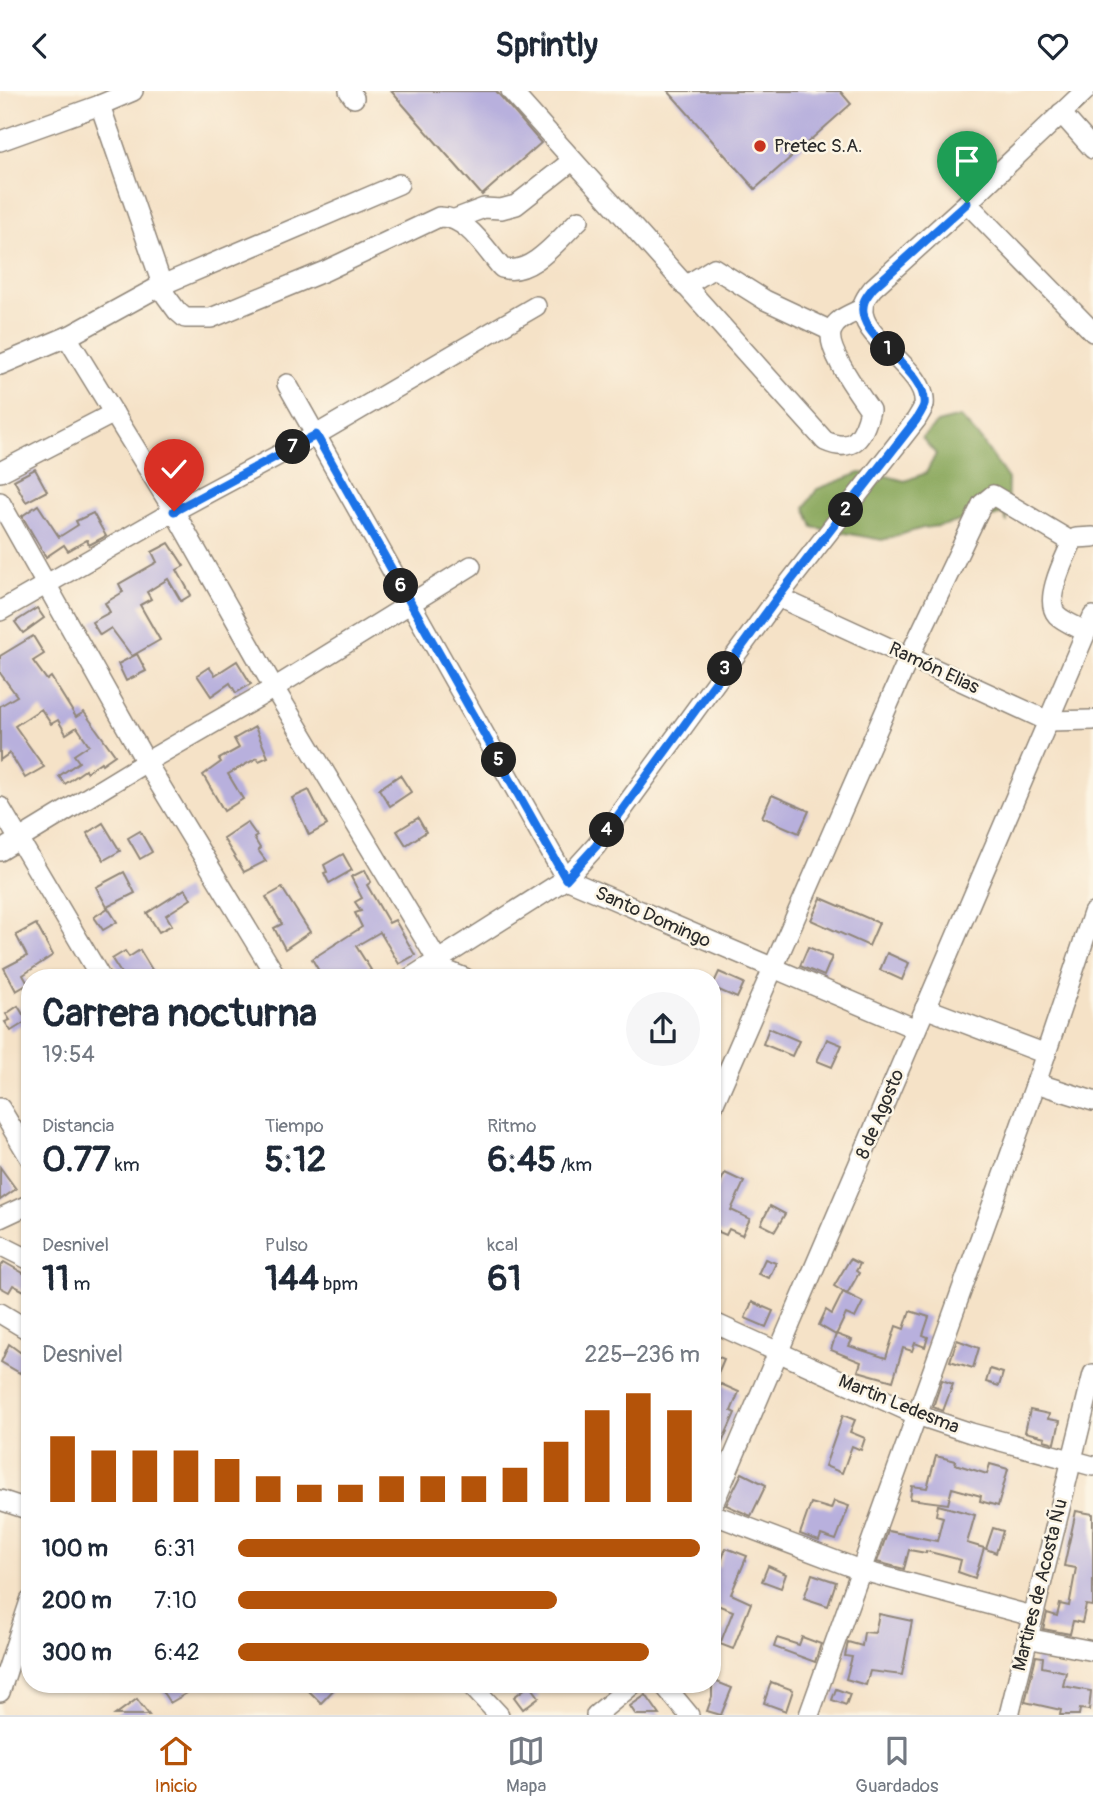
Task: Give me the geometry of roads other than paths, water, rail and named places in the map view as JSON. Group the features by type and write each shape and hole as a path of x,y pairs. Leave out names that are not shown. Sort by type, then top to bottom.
{"street":[{"path":"0,141 100,106 132,91"},
{"path":"511,91 825,441 837,446 855,442 865,430 870,410 847,376 831,341 831,331 839,320 863,308"},
{"path":"67,337 174,511 439,969 566,879 596,846 778,597 916,420 924,405 923,394 916,381 864,321 863,303 873,288 1085,91"},
{"path":"100,106 166,296 185,317 211,318 325,271 439,217 455,219 464,225 502,268 510,271 531,266 579,220"},
{"path":"1061,113 1093,149"},
{"path":"455,219 484,208 501,209 516,205 572,162"},
{"path":"2,359 67,337 162,285 399,184"},
{"path":"967,203 1093,332"},
{"path":"685,286 714,268 765,300 831,331"},
{"path":"0,611 174,511 316,435 536,306"},
{"path":"287,384 566,879"},
{"path":"0,472 114,413"},
{"path":"721,1075 773,969 909,657 982,504 993,495 1072,542"},
{"path":"0,502 146,762 272,969"},
{"path":"1090,624 1057,615 1052,606 1052,596 1072,542 1076,538 1093,537"},
{"path":"0,851 274,688 471,566"},
{"name":"Ramón Elias","path":"778,597 1048,721 1093,720"},
{"name":"8 de Agosto","path":"721,1486 1090,624"},
{"path":"0,807 96,969"},
{"name":"Santo Domingo","path":"566,879 916,1029"},
{"path":"808,1715 1036,1083 1093,913"},
{"path":"925,1008 1045,1054"},
{"path":"1036,1083 1093,1101"},
{"path":"0,1108 21,1143"},
{"path":"0,1218 21,1208"},
{"path":"0,1245 21,1256"},
{"path":"0,1313 21,1326"},
{"name":"Martin Ledesma","path":"721,1326 917,1415 971,1433 1093,1466"},
{"name":"Martires de Acosta Ñu","path":"1009,1715 1093,1374"},
{"path":"0,1500 21,1507"},
{"path":"721,1517 860,1570 1032,1616"},
{"path":"0,1692 21,1628"},
{"path":"1027,1638 1093,1651"},
{"path":"478,1693 499,1715"},
{"path":"596,1715 622,1693"},
{"path":"671,1693 690,1715"}],"place":[{"name":"Pretec S.A.","path":"760,146"}]}
